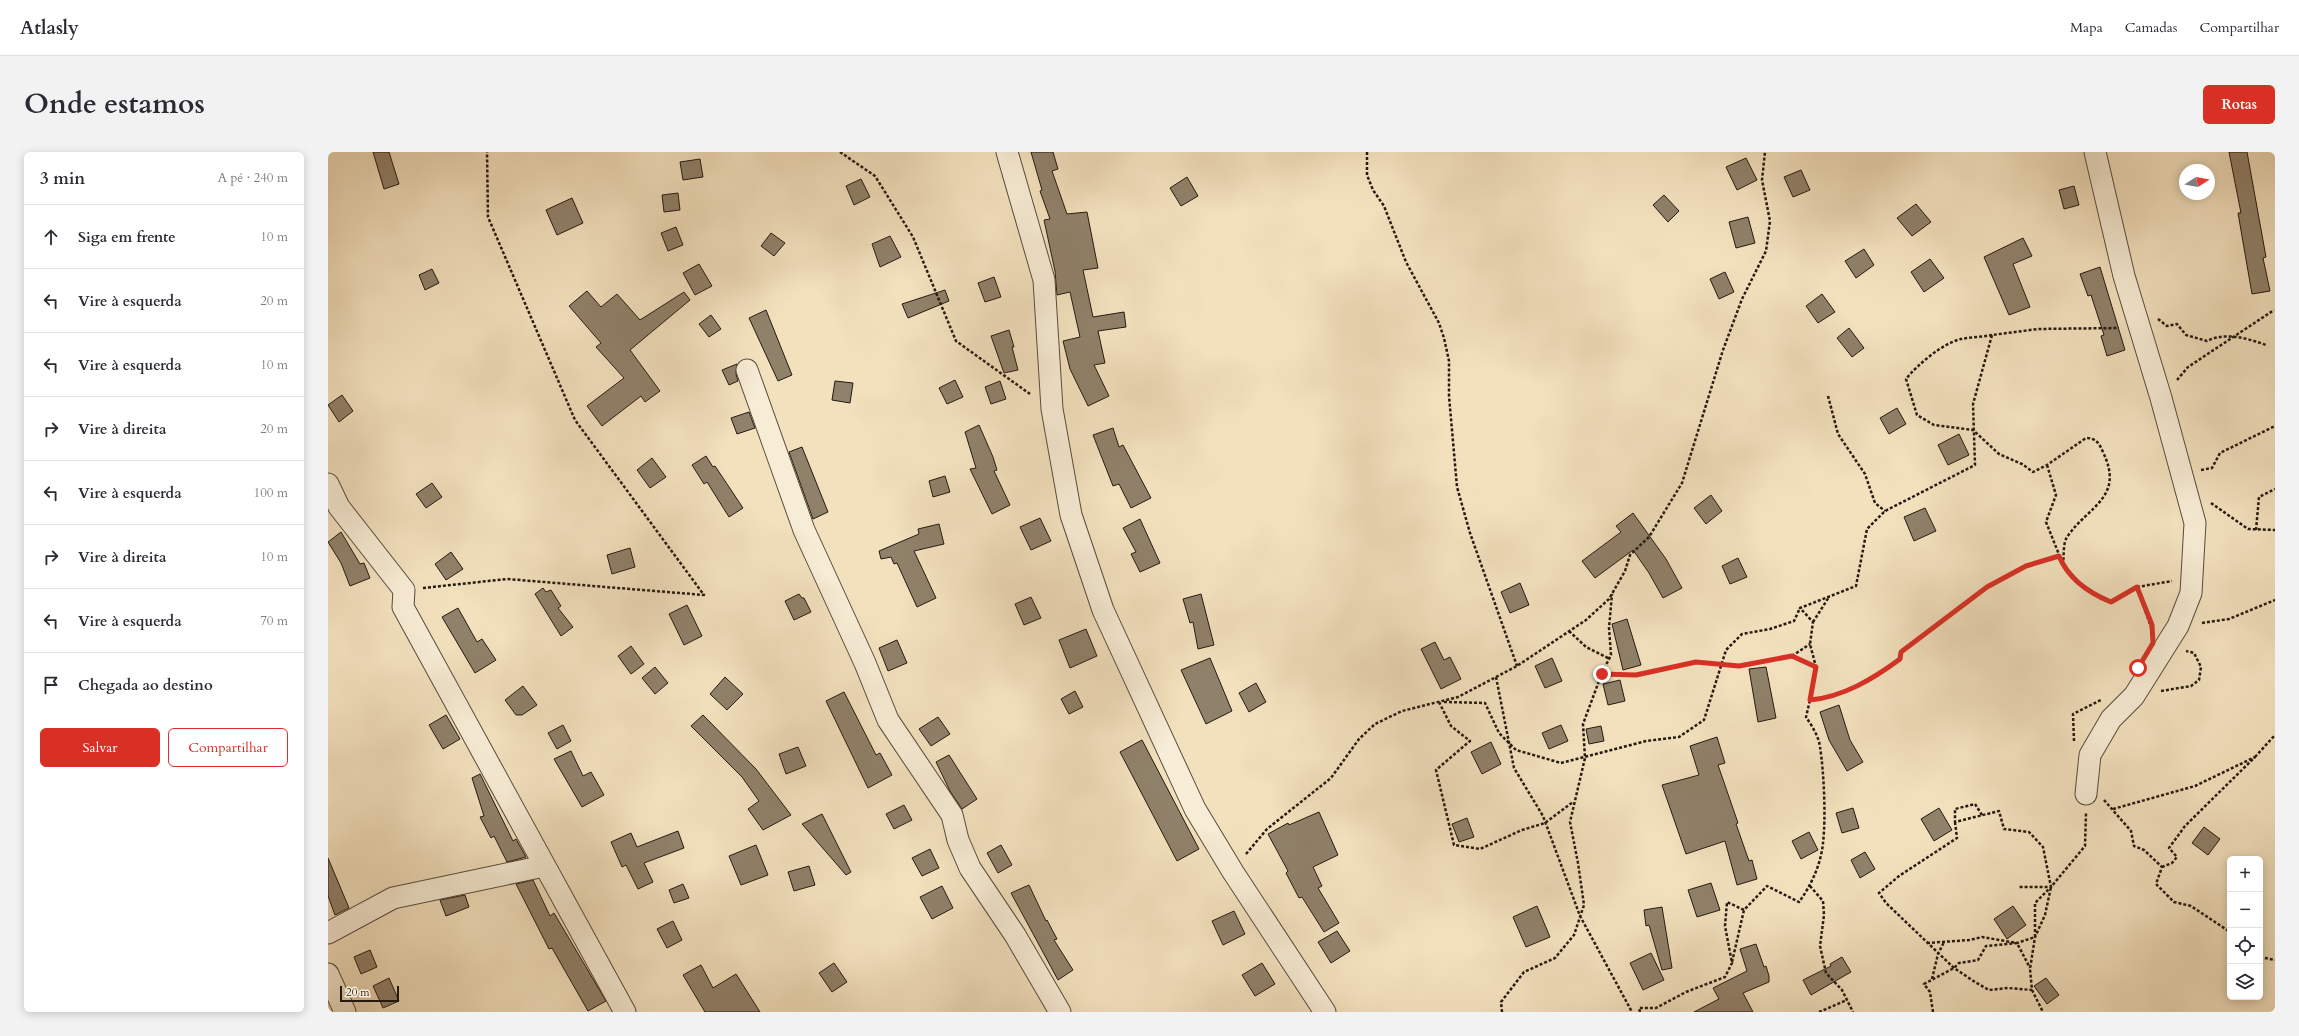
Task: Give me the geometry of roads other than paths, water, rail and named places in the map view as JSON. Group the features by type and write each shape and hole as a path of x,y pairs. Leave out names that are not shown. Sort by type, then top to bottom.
{"street":[{"path":"1007,152 1044,280 1052,409 1071,515 1103,610 1194,809 1233,872 1325,1012"},
{"path":"2087,788 2090,755 2111,719 2134,696 2178,626 2191,593 2195,523 2161,398 2124,276 2095,152"},
{"path":"747,370 804,530 865,663 888,720 952,815 958,840 970,868 1015,935 1060,1012"},
{"path":"328,484 339,507 404,590 403,607 448,685 544,866 625,1012"},
{"path":"328,933 393,898 544,866"},
{"path":"328,974 345,1012"}]}
